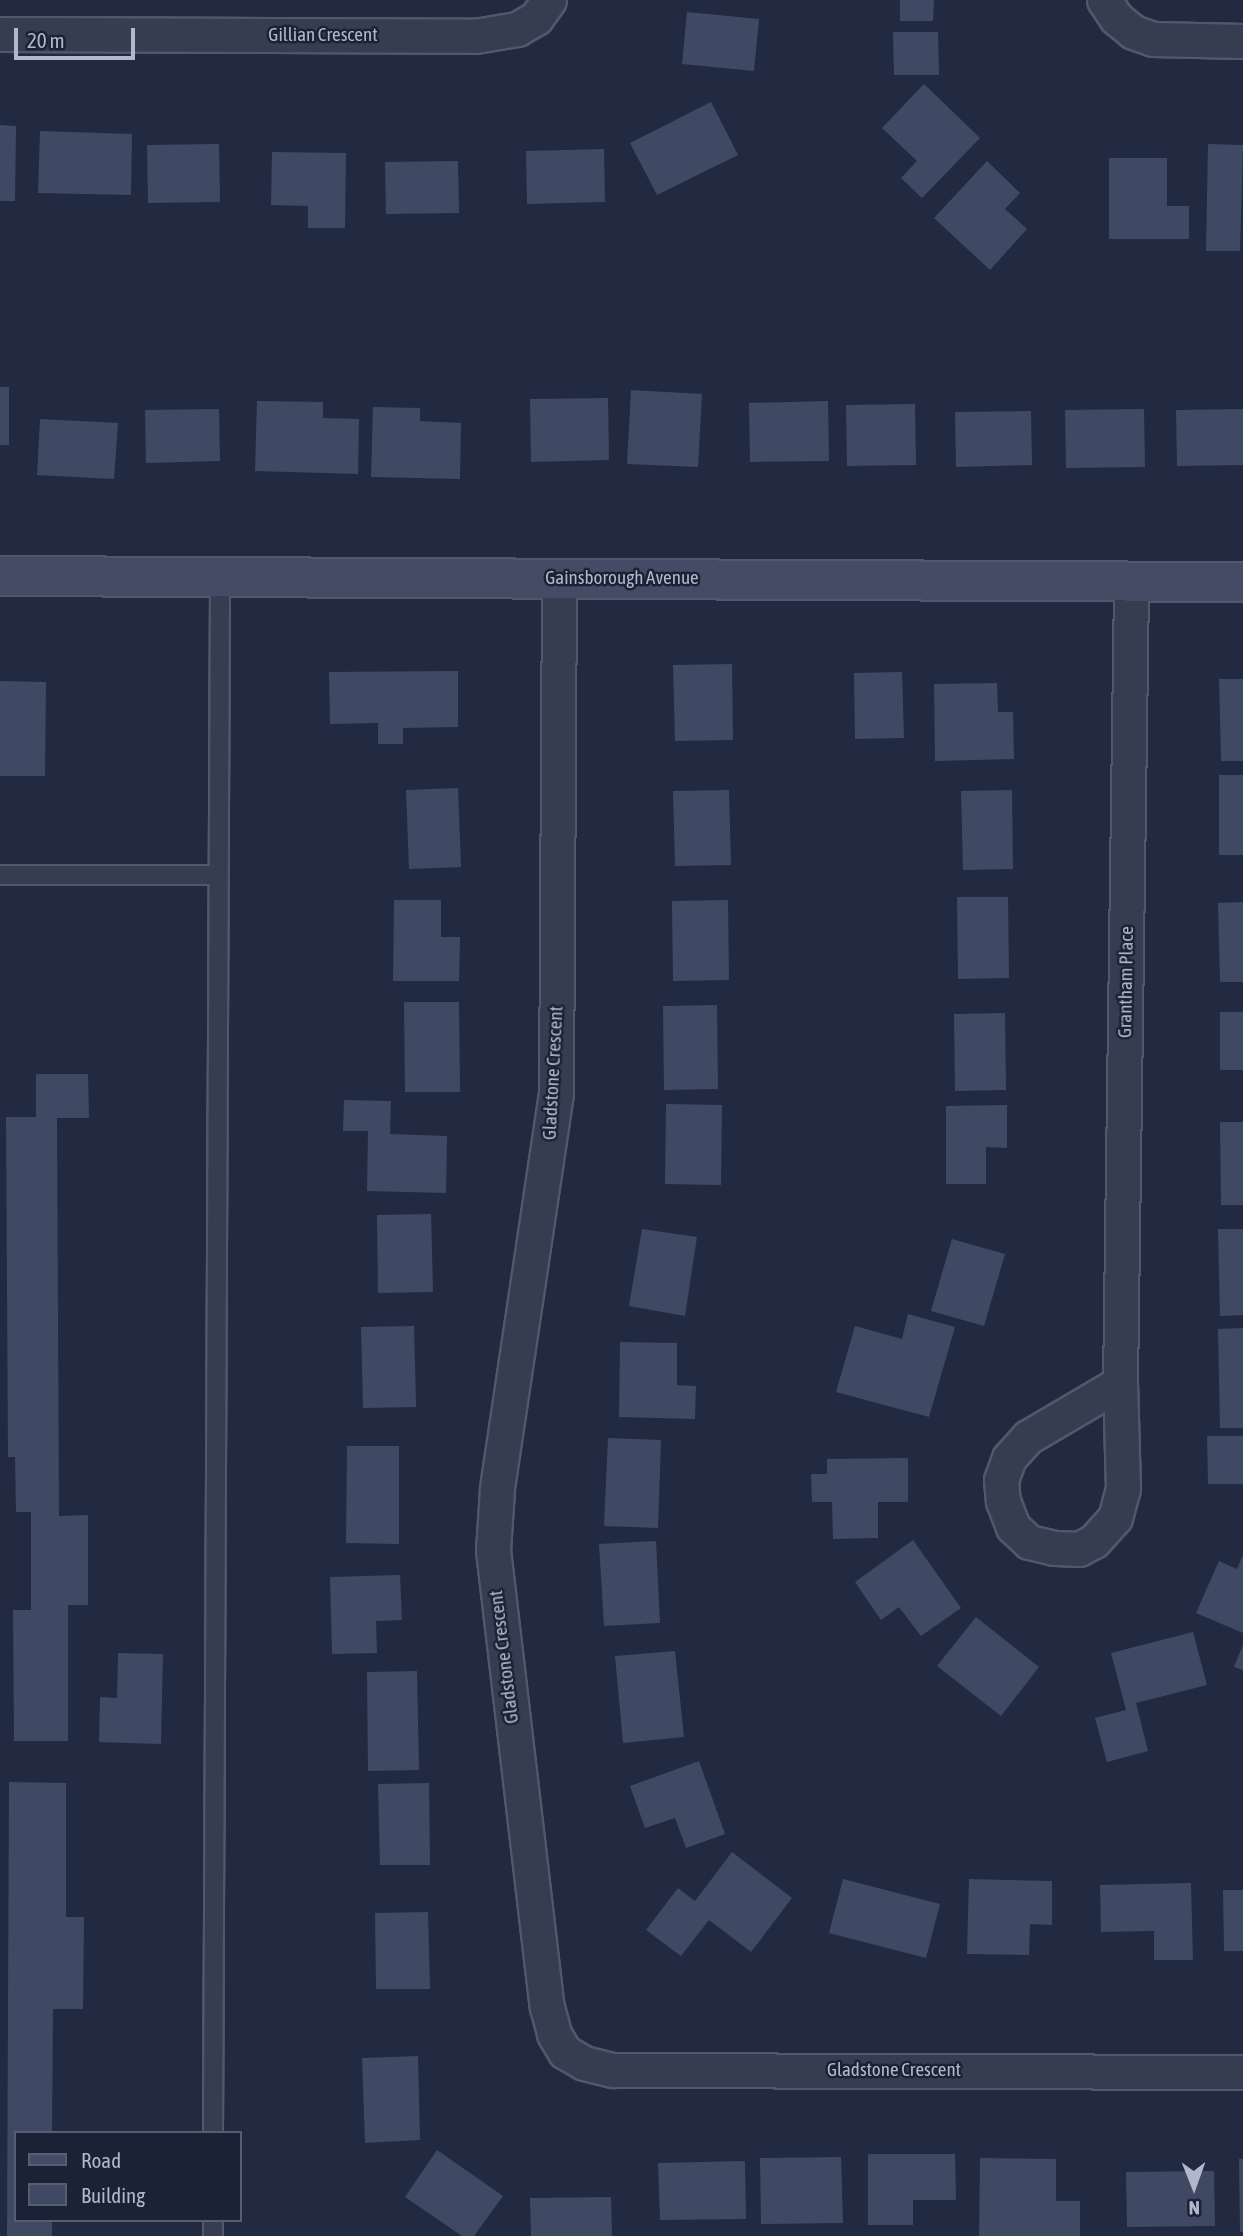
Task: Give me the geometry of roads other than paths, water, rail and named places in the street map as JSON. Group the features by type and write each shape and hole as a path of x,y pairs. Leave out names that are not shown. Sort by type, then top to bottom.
{"street":[{"name":"Gillian Crescent","path":"0,34 475,36 517,29 536,18 549,0"},
{"path":"1104,0 1116,18 1133,32 1153,39 1243,41"},
{"name":"Gainsborough Avenue","path":"0,576 1243,582"},
{"name":"Gladstone Crescent","path":"559,578 556,1094 497,1490 493,1550 545,1994 554,2034 565,2052 584,2063 613,2070 1243,2072"},
{"name":"Grantham Place","path":"1120,1384 1028,1437 1009,1458 1001,1480 1003,1502 1013,1527 1029,1542 1054,1548 1079,1549 1094,1541 1115,1518 1123,1489 1120,1384 1131,581"}],"lane":[{"path":"213,2131 220,577"},
{"path":"0,874 218,875"}]}
